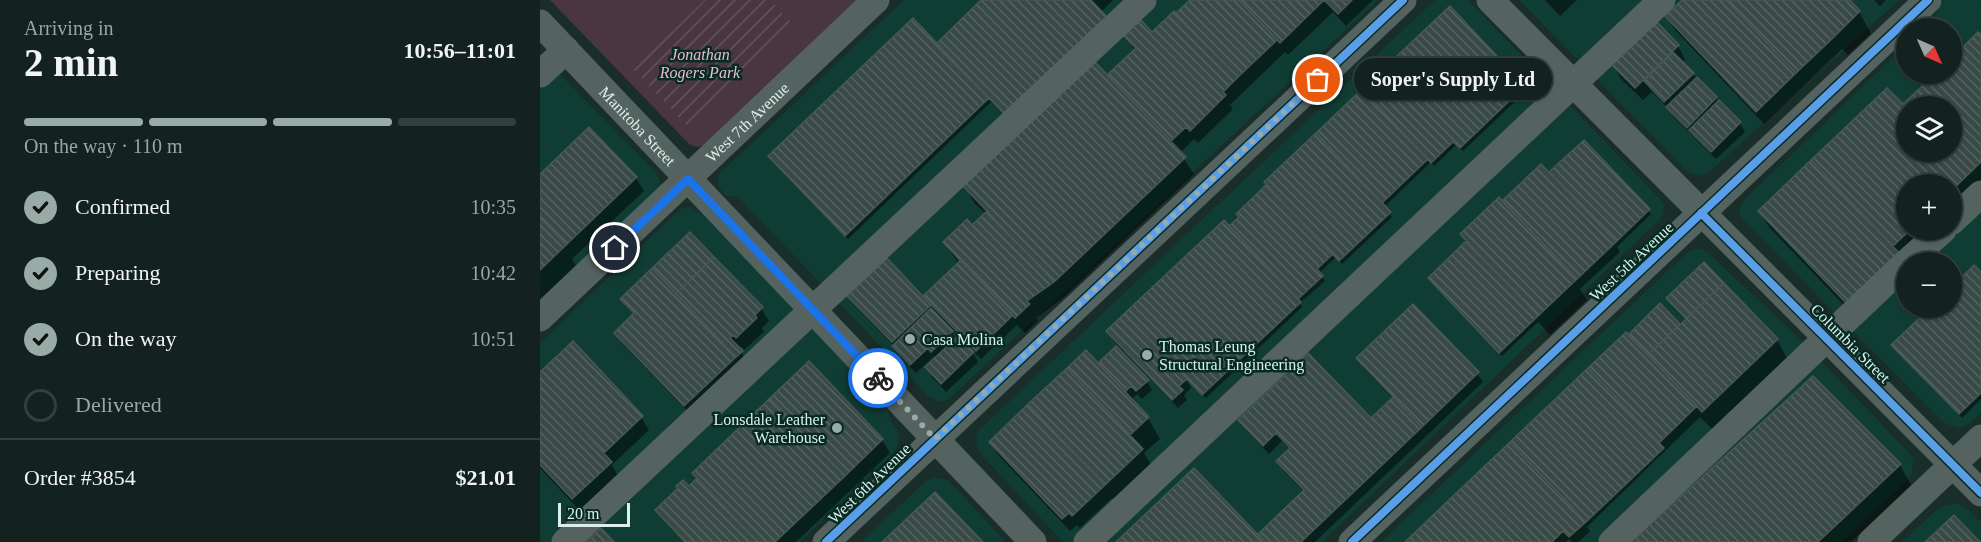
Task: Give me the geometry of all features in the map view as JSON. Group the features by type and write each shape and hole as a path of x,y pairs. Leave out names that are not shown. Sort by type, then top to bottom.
{"street":[{"name":"West 7th Avenue","path":"540,318 876,0"},
{"path":"565,542 1143,0"},
{"name":"West 6th Avenue","path":"826,542 1403,0"},
{"name":"Columbia Street","path":"1490,0 1981,494"},
{"path":"1087,542 1662,0"},
{"name":"West 5th Avenue","path":"1352,542 1928,0"},
{"name":"Manitoba Street","path":"540,23 1033,542"},
{"path":"540,74 566,50"},
{"path":"1962,212 1981,194"},
{"path":"1919,252 1932,240"},
{"path":"1612,542 1896,273"},
{"path":"1871,542 1981,438"}],"shaded area":[{"path":"904,0 1378,0 953,395 946,401 937,401 928,396 738,197 726,196 719,188 718,181 719,174"},
{"path":"1435,0 1468,0 1661,200 1664,205 1659,220 1322,542 1063,542 982,455 977,447 978,431"},
{"path":"1519,0 1899,0 1707,174 1698,176 1688,172"},
{"path":"1944,0 1979,0 1981,3 1981,413 1960,428 1945,424 1744,221 1739,209 1746,198 1896,55 1896,84 1962,84 1962,18 1936,17 1938,6"},
{"path":"540,54 656,172 661,184 659,190 540,304"},
{"path":"688,207 707,218 884,401 899,435 898,445 893,453 800,542 540,542 540,343 674,215"},
{"path":"1694,249 1702,249 1708,253 1799,338 1910,454 1913,460 1912,474 1842,542 1381,542 1660,278"},
{"path":"934,477 948,480 1006,542 861,542 926,481"},
{"path":"1958,503 1981,522 1981,542 1902,542 1940,507"}],"green space":[{"name":"Jonathan Rogers Park","path":"550,0 860,0 704,145 699,147 690,145"},
{"path":"705,0 770,0 796,28 690,129 633,69"}],"building":[{"path":"981,0 1091,0 1107,17 1005,115 937,43"},
{"path":"1190,0 1239,0 1277,40 1238,77 1176,13"},
{"path":"1239,0 1324,0 1280,43"},
{"path":"1324,0 1352,0 1338,14"},
{"path":"1682,0 1726,0 1796,73 1756,112 1665,16"},
{"path":"1726,0 1801,0 1835,36 1796,73"},
{"path":"1801,0 1850,0 1860,11 1835,36"},
{"path":"1450,6 1525,86 1460,148 1453,142 1431,163 1362,89"},
{"path":"1174,11 1238,77 1223,92 1226,95 1190,131 1186,127 1171,141 1107,75 1136,48 1124,36 1141,20 1152,32"},
{"path":"913,18 989,98 845,236 768,156"},
{"path":"1657,22 1679,45 1635,88 1612,65"},
{"path":"1978,32 1981,34 1981,162 1962,180 1962,174 1896,174 1896,240 1899,240 1893,246 1811,160 1887,88 1896,97 1896,162 1962,162 1962,96 1912,96 1924,84 1962,84 1962,48"},
{"path":"1673,52 1694,73 1664,102 1644,81"},
{"path":"1094,61 1186,157 1054,282 963,186"},
{"path":"1697,77 1717,97 1687,128 1666,107"},
{"path":"1362,89 1428,159 1382,203 1316,133"},
{"path":"1719,100 1741,122 1711,152 1689,130"},
{"path":"589,127 637,177 566,245 540,218 540,174"},
{"path":"1316,133 1391,212 1339,261 1264,182"},
{"path":"1584,140 1650,209 1616,242 1549,172"},
{"path":"1811,160 1898,252 1896,252 1896,262 1849,306 1758,211"},
{"path":"1541,164 1616,242 1577,279 1502,201"},
{"path":"1266,185 1332,255 1317,269 1323,276 1298,299 1229,226 1239,217 1236,214"},
{"path":"1499,197 1577,279 1538,316 1460,234"},
{"path":"987,211 1054,282 1027,301 1030,304 1015,318 943,242 967,219 972,225"},
{"path":"540,218 566,245 540,270"},
{"path":"1224,220 1301,302 1202,395 1125,313"},
{"path":"690,232 714,257 676,294 652,268"},
{"path":"1466,241 1538,316 1499,353 1428,278"},
{"path":"714,257 763,307 755,315 757,318 736,338 733,335 730,338 743,351 736,357 676,294"},
{"path":"887,258 931,305 892,342 847,296"},
{"path":"961,260 1013,315 976,351 923,296"},
{"path":"1704,262 1724,283 1686,319 1666,298"},
{"path":"1974,265 1981,272 1981,393 1959,414 1891,345 1919,318 1962,318 1962,277"},
{"path":"652,268 736,357 684,406 614,333 634,313 620,299"},
{"path":"1724,283 1778,339 1702,412 1648,355"},
{"path":"1660,303 1680,324 1648,355 1628,335"},
{"path":"1413,304 1479,372 1422,427 1356,358"},
{"path":"931,308 953,331 931,352 928,348 910,365 892,346"},
{"name":"Thomas Leung Structural Engineering","path":"1125,313 1187,379 1179,386 1183,390 1172,400 1106,331"},
{"path":"1626,332 1697,406 1659,443 1588,368"},
{"path":"958,336 974,352 941,384 925,367"},
{"path":"573,341 643,416 604,453 540,385 540,372"},
{"path":"1116,346 1149,380 1136,391 1131,386 1125,392 1098,363"},
{"path":"1086,350 1149,417 1130,435 1067,368"},
{"path":"1308,353 1371,418 1393,397 1422,427 1301,542 1265,542 1258,534 1304,490 1276,461 1290,448 1276,433 1263,446 1238,420"},
{"path":"809,361 883,439 845,476 770,398"},
{"path":"1067,368 1143,449 1105,485 1028,404"},
{"path":"1588,368 1664,448 1586,522 1510,442"},
{"path":"1813,376 1901,464 1818,542 1631,542"},
{"path":"540,385 612,462 572,499 540,465"},
{"path":"770,398 845,476 775,542 758,542 692,473"},
{"path":"1028,404 1105,485 1072,516 1069,513 1062,519 989,442"},
{"path":"1510,442 1586,522 1569,537 1563,531 1552,542 1531,542 1471,479"},
{"path":"1194,468 1265,542 1116,542"},
{"path":"697,478 758,542 685,542 655,510 678,488 676,486 683,480 689,486"},
{"path":"1471,479 1531,542 1405,542"},
{"path":"935,492 983,542 882,542"},
{"path":"1954,515 1980,542 1925,542"},
{"path":"601,528 614,542 586,542"}],"cycle path":[{"path":"826,542 1403,0"},
{"path":"1352,542 1928,0"},
{"path":"1701,213 1981,493"}],"way so far":[{"path":"878,378 935,439 1318,80"}],"place":[{"name":"Soper's Supply Ltd","path":"1318,80"},
{"name":"Casa Molina","path":"910,339"},
{"name":"Thomas Leung Structural Engineering","path":"1147,355"},
{"name":"Lonsdale Leather Warehouse","path":"837,428"}],"route":[{"path":"615,248 688,179 878,378"}]}
